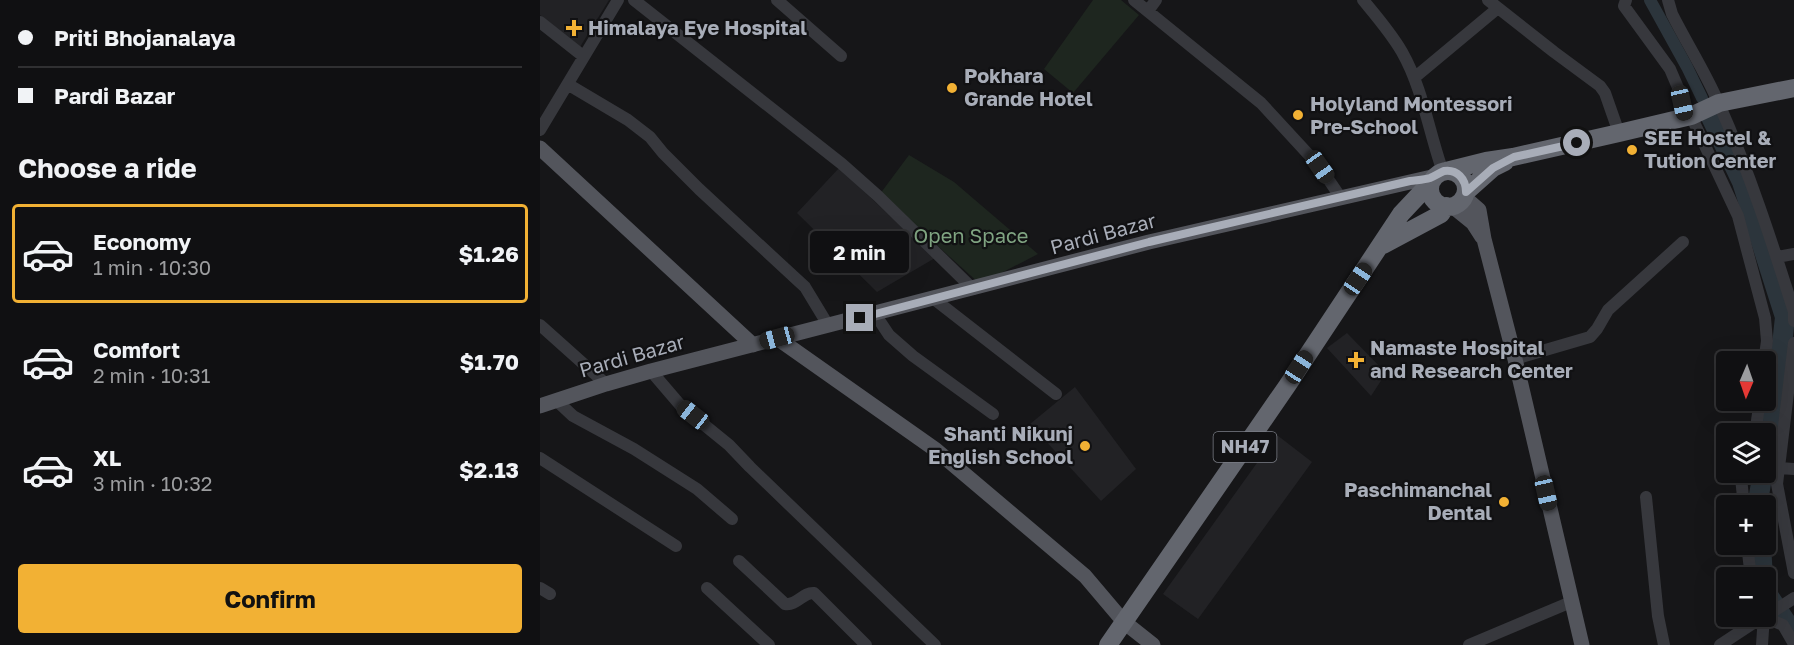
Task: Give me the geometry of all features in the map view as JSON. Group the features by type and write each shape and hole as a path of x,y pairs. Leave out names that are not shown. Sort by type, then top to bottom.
{"highway":[{"name":"NH47","path":"1439,175 1486,161 1514,157 1690,116 1719,103 1794,88"},
{"name":"NH47","path":"1108,645 1379,248 1402,233 1441,214 1493,168 1514,157"},
{"path":"1379,248 1401,214 1439,175 1457,173 1461,176 1466,186 1457,200 1436,202 1431,186 1439,175"}],"main road":[{"path":"540,148 753,345"},
{"name":"Pardi Bazar","path":"540,406 651,371 1149,242 1439,175"},
{"path":"1457,200 1484,239 1515,359 1582,645"},
{"path":"777,338 936,450 1084,576 1124,622 1153,645"}],"street":[{"path":"540,130 618,0"},
{"path":"634,0 842,164 973,289"},
{"path":"777,0 841,56"},
{"path":"1134,0 1261,103 1320,167 1341,198"},
{"path":"1148,11 1156,0"},
{"path":"1363,0 1403,53 1414,78 1439,175"},
{"path":"1668,0 1672,14 1719,103 1777,256 1794,312 1794,321"},
{"path":"1623,2 1670,69 1738,216 1765,318 1766,351"},
{"path":"1414,78 1493,4 1600,86 1619,133"},
{"path":"540,22 583,56"},
{"path":"569,84 628,120 650,137 699,189 805,287 828,325"},
{"path":"1515,359 1590,337 1608,310 1683,242"},
{"path":"1777,256 1794,254"},
{"path":"934,299 1056,394"},
{"path":"876,314 889,335 913,356 993,414"},
{"path":"540,326 606,384"},
{"path":"1794,343 1777,484 1794,573"},
{"path":"651,371 681,405 729,445 928,643"},
{"path":"557,401 573,416 634,449 697,489 732,519"},
{"path":"540,458 676,546"},
{"path":"1779,468 1794,469"},
{"path":"1646,497 1658,616 1664,645"},
{"path":"739,561 785,604 792,604 807,593 814,593 866,645"},
{"path":"707,588 770,645"},
{"path":"1776,610 1790,601"},
{"path":"1469,645 1571,602"},
{"path":"1776,621 1783,625 1794,644"},
{"path":"1720,645 1749,627"},
{"path":"1762,645 1764,627"}],"shaded area":[{"name":"Himalaya Eye Hospital","path":"540,0 609,0 580,47 540,15"},
{"path":"839,168 935,258 877,292 797,213"},
{"name":"Namaste Hospital and Research Center","path":"1347,333 1386,373 1371,396 1327,348"},
{"name":"Shanti Nikunj English School","path":"1075,387 1136,469 1101,501 1030,424"},
{"path":"1277,435 1312,462 1198,619 1163,594"}],"green space":[{"path":"1093,0 1121,0 1139,15 1073,93 1044,69"},
{"name":"Open Space","path":"909,155 954,182 1038,254 980,284 880,194"}],"waterway":[{"path":"1650,0 1702,98"},
{"path":"1710,115 1742,182 1785,317 1771,423"},
{"path":"1759,495 1761,483"},
{"path":"1762,555 1762,567"},
{"path":"1776,607 1794,634"}],"place":[{"name":"Himalaya Eye Hospital","path":"574,28"},
{"name":"Pokhara Grande Hotel","path":"952,88"},
{"name":"Holyland Montessori Pre-School","path":"1298,115"},
{"name":"SEE Hostel & Tution Center","path":"1632,150"},
{"name":"Namaste Hospital and Research Center","path":"1356,360"},
{"name":"Shanti Nikunj English School","path":"1085,446"},
{"name":"Paschimanchal Dental","path":"1504,502"}],"route":[{"path":"860,318 1149,242 1410,181 1427,179 1443,172 1452,171 1461,176 1466,192 1482,176 1514,157 1577,143"}]}
